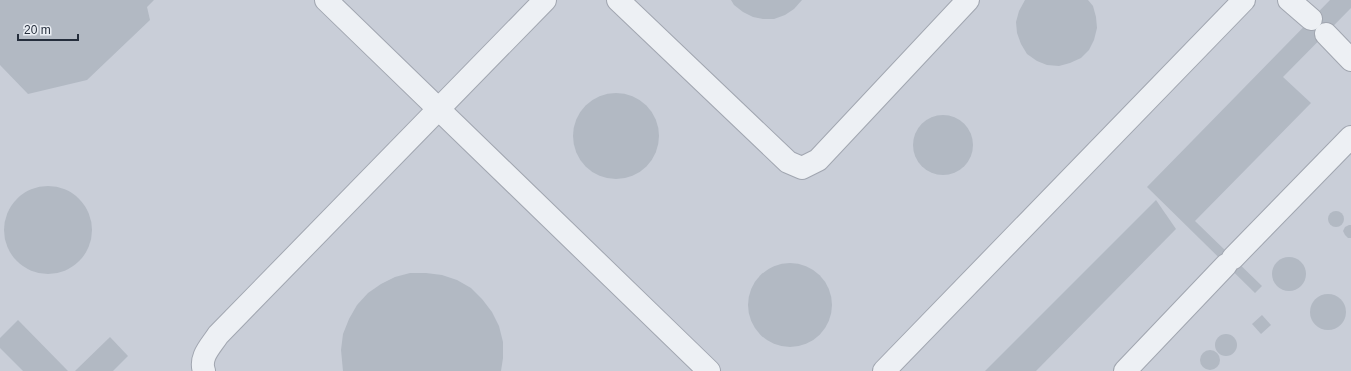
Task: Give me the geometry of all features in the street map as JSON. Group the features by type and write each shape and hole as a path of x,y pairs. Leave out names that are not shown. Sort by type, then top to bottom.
{"lane":[{"path":"326,0 709,371"},
{"path":"188,371 204,363 218,336 545,0"},
{"path":"618,0 788,162 802,168 818,160 968,0"},
{"path":"884,371 1244,0"},
{"path":"1289,0 1319,27 1351,60"},
{"path":"1125,371 1351,137"}],"shaded area":[{"path":"0,0 1351,0 1351,371 0,371"}],"building":[{"path":"0,0 154,0 147,7 150,20 87,80 28,94 0,65"},
{"path":"731,0 802,0 794,9 785,15 774,19 763,19 753,17 743,12 734,5"},
{"path":"1025,0 1088,0 1093,6 1097,28 1094,40 1089,50 1081,58 1059,66 1047,65 1037,61 1027,54 1017,33 1016,22 1019,11"},
{"path":"1330,0 1351,0 1351,8 1283,77 1311,103 1195,221 1262,286 1255,293 1147,187"},
{"path":"616,93 633,96 647,105 656,119 659,136 656,153 647,167 633,176 616,179 599,176 585,167 576,153 573,136 576,119 585,105 599,96"},
{"path":"943,115 959,120 964,124 968,129 973,145 968,161 964,166 959,170 943,175 927,170 922,166 918,161 913,145 918,129 922,124 927,120"},
{"path":"48,186 65,190 79,199 88,213 92,230 88,247 79,261 65,270 48,274 31,270 17,261 8,247 4,230 8,213 17,199 31,190"},
{"path":"1156,200 1176,229 1036,371 985,371"},
{"path":"1336,211 1343,216 1344,219 1339,226 1336,227 1329,222 1328,219 1333,212"},
{"path":"1351,225 1351,238 1348,238 1343,231 1345,227"},
{"path":"1286,257 1292,257 1296,258 1303,264 1306,274 1305,281 1299,288 1292,291 1286,291 1282,290 1275,284 1272,277 1272,271 1273,267 1279,260"},
{"path":"790,263 798,264 813,270 825,282 831,297 831,313 825,328 813,340 798,346 790,347 782,346 767,340 755,328 749,313 748,305 749,297 755,282 767,270 782,264"},
{"path":"410,273 442,275 457,280 471,288 482,299 492,312 499,326 503,342 501,371 343,371 341,350 343,334 357,305 368,293 381,284 395,277"},
{"path":"1332,294 1341,299 1345,305 1345,319 1341,325 1332,330 1324,330 1315,325 1311,319 1310,308 1315,299 1321,295"},
{"path":"1262,315 1271,325 1261,334 1252,324"},
{"path":"18,320 68,371 23,371 0,348 0,338"},
{"path":"1222,334 1230,334 1237,341 1237,349 1230,356 1222,356 1215,349 1215,341"},
{"path":"110,337 128,356 113,371 75,371"},
{"path":"1210,350 1217,353 1220,360 1217,367 1210,370 1203,367 1200,360 1203,353"}]}
